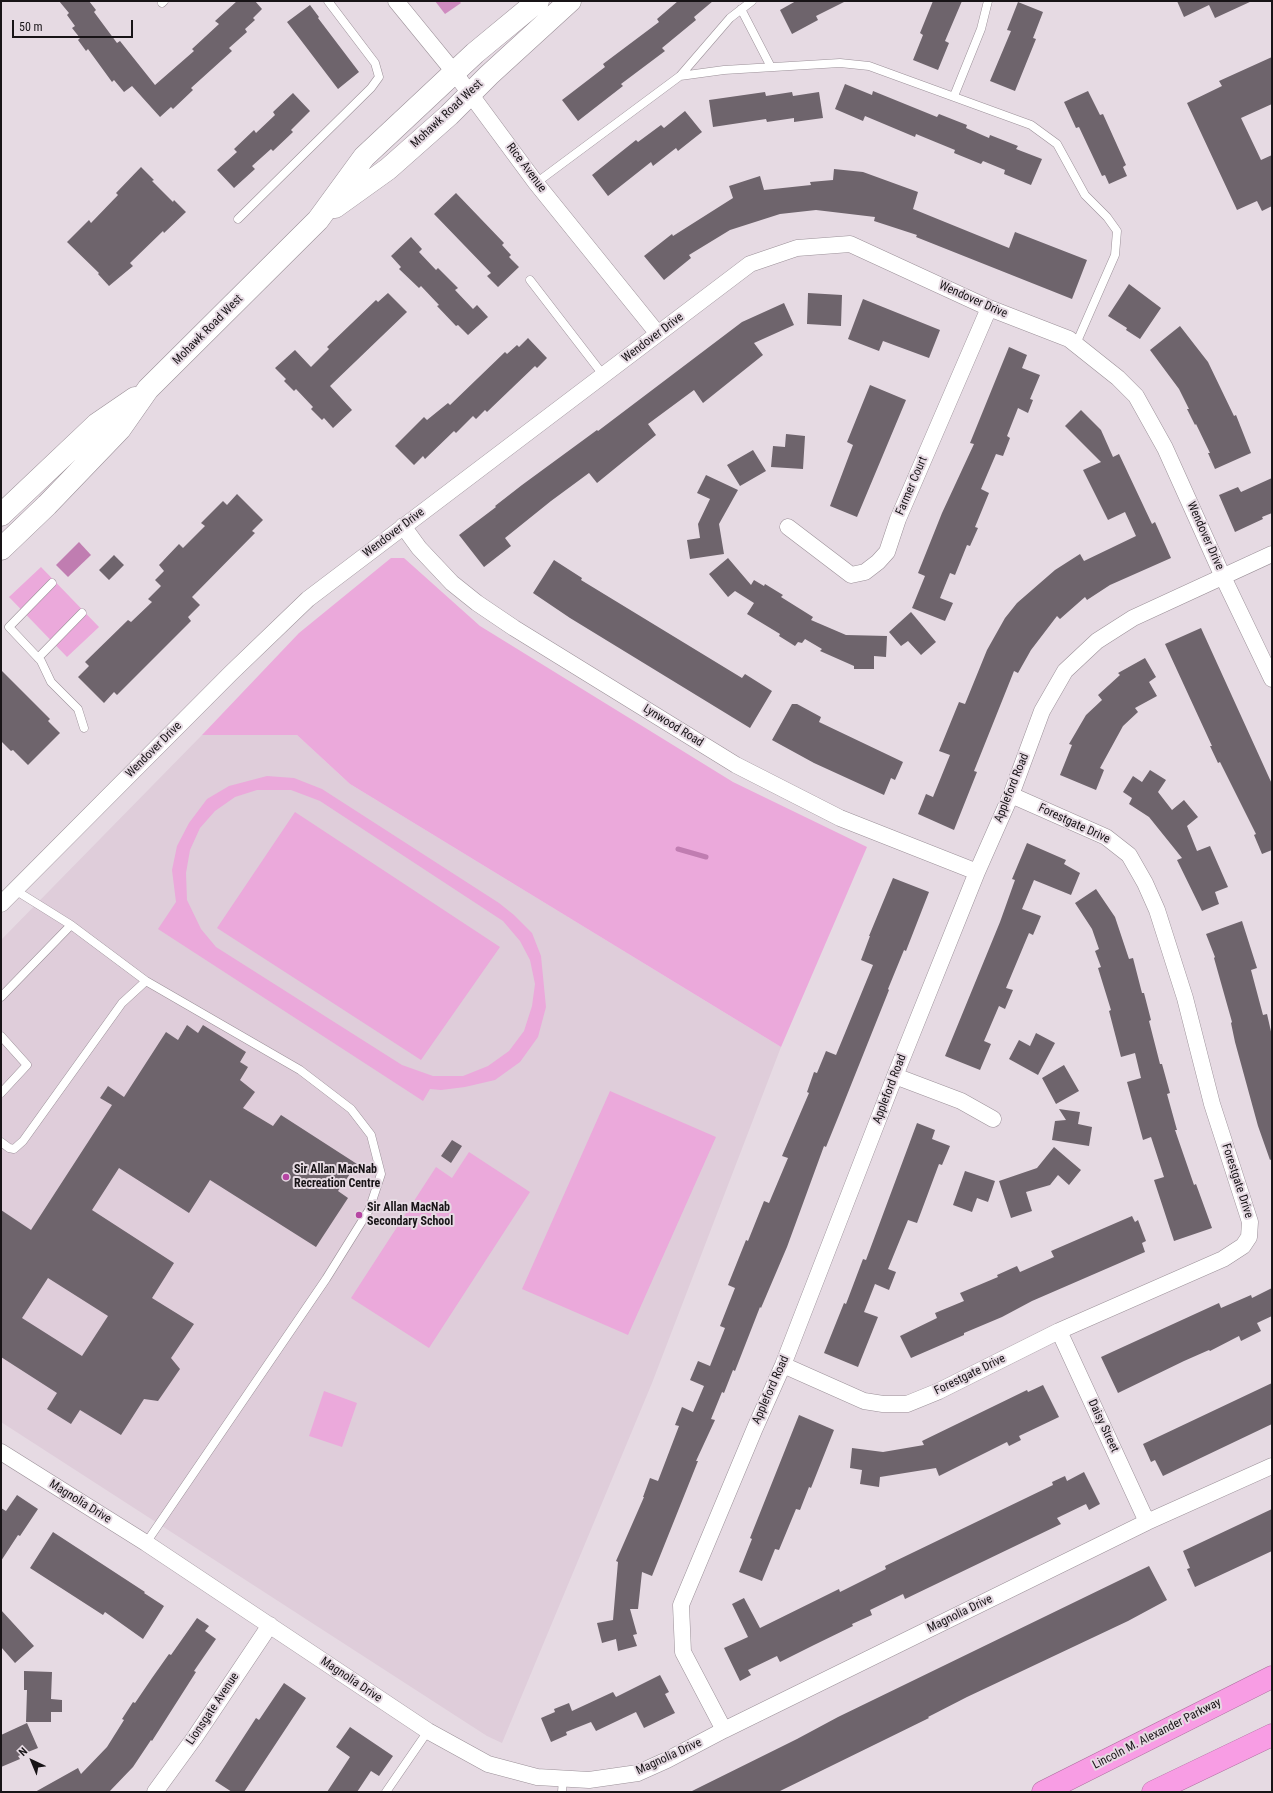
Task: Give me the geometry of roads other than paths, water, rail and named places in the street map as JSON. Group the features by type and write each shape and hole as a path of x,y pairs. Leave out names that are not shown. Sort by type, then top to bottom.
{"highway":[{"name":"Lincoln M. Alexander Parkway","path":"1043,1792 1263,1681"},
{"path":"1153,1792 1272,1735"}],"main road":[{"name":"Mohawk Road West","path":"318,220 364,157 454,72 538,1"},
{"name":"Mohawk Road West","path":"18,518 120,429 148,389 318,220 388,169 570,1"},
{"name":"Mohawk Road West","path":"18,518 97,424 148,389"}],"street":[{"name":"Rice Avenue","path":"396,1 454,72 536,183 658,334"},
{"name":"Wendover Drive","path":"1,904 231,673 308,599 750,264 797,248 850,244 989,308 1069,339 1118,378 1136,396 1164,448 1272,679"},
{"name":"Farmer Court","path":"788,527 851,575 866,572 878,562 887,552 898,519 989,308"},
{"name":"Lynwood Road","path":"403,526 419,548 452,583 477,603 521,632 736,765 840,818 977,872"},
{"name":"Appleford Road","path":"724,1730 683,1652 681,1605 783,1365 895,1076 977,872 1011,795 1042,711 1065,671 1097,641 1133,618 1272,554"},
{"name":"Forestgate Drive","path":"783,1365 864,1401 883,1404 907,1404 939,1391 1059,1331 1223,1259 1243,1246 1249,1237 1250,1222 1212,1104 1185,998 1157,910 1145,882 1129,855 1106,837 1011,795"},
{"path":"895,1076 961,1101 993,1119"},
{"name":"Daisy Street","path":"1059,1331 1147,1522"},
{"name":"Magnolia Drive","path":"1,1452 146,1543 428,1731 488,1764 563,1785 638,1773 667,1760 724,1730 1147,1522 1272,1466"},
{"name":"Lionsgate Avenue","path":"155,1792 195,1737 270,1625"}],"lane":[{"path":"238,219 371,88 379,77 375,63 328,1"},
{"path":"536,183 680,76 730,18 752,1"},
{"path":"954,96 981,29 988,1"},
{"path":"741,9 771,67"},
{"path":"680,76 724,70 840,62 869,66 1031,125 1057,144 1084,195 1107,217 1117,232 1115,255 1076,344"},
{"path":"530,280 604,376"},
{"path":"52,583 9,627 38,658 51,682 78,709 84,728"},
{"path":"38,658 82,614"},
{"path":"15,890 71,925 146,981 300,1070 351,1109 371,1135 382,1174 369,1210 316,1294 146,1543"},
{"path":"1,997 71,925"},
{"path":"1,1142 9,1148 14,1148 23,1141 122,1003 146,981"},
{"path":"1,1036 27,1065 1,1093"},
{"path":"386,1792 428,1731"}],"waterway":[{"path":"678,849 706,857"}],"place":[{"name":"Sir Allan MacNab Recreation Centre","path":"286,1177"},
{"name":"Sir Allan MacNab Secondary School","path":"359,1215"}]}
